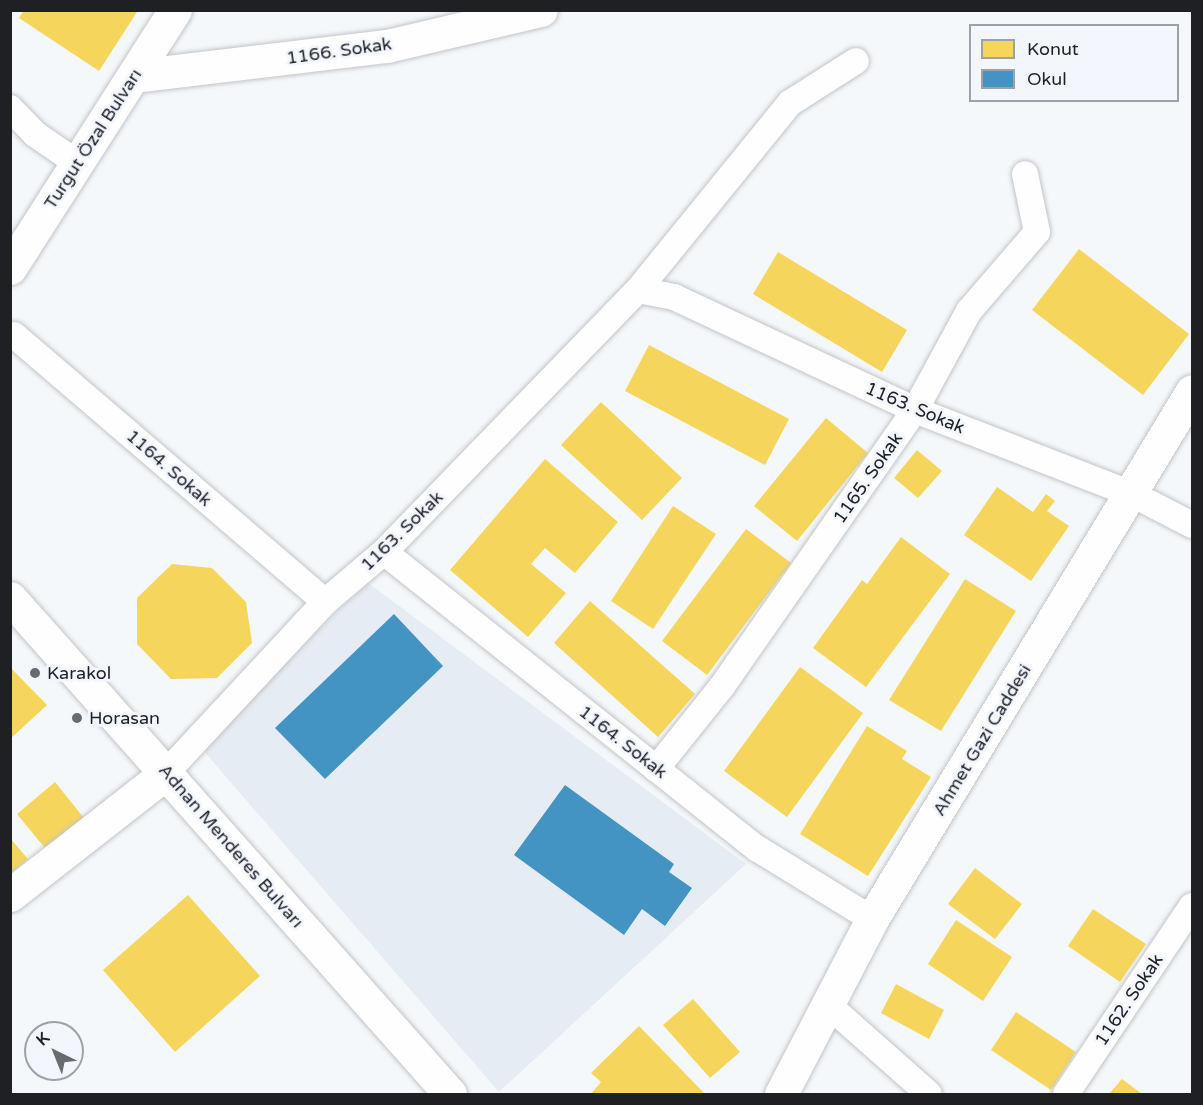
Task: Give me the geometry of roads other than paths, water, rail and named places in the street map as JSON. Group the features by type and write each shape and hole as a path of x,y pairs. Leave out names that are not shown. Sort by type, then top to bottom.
{"street":[{"name":"Turgut Özal Bulvarı","path":"10,268 175,10"},
{"name":"1166. Sokak","path":"134,76 387,46 541,10"},
{"name":"1163. Sokak","path":"166,773 325,602 384,552 638,290 790,104 856,61"},
{"path":"10,108 35,134 77,163"},
{"name":"1165. Sokak","path":"657,769 723,685 915,410 969,311 1037,232 1026,174"},
{"name":"1163. Sokak","path":"638,290 674,297 915,410 1132,494 1192,525"},
{"name":"1164. Sokak","path":"14,335 325,602"},
{"name":"Ahmet Gazi Caddesi","path":"781,1095 826,1003 872,919 1132,494 1192,391"},
{"name":"1164. Sokak","path":"384,552 758,849 872,919"},
{"name":"Adnan Menderes Bulvarı","path":"10,598 450,1095"},
{"path":"10,895 166,773"},
{"name":"1162. Sokak","path":"1066,1095 1192,906"},
{"path":"826,1003 929,1095"}],"place":[{"name":"Karakol","path":"35,673"},
{"name":"Horasan","path":"77,718"}]}
